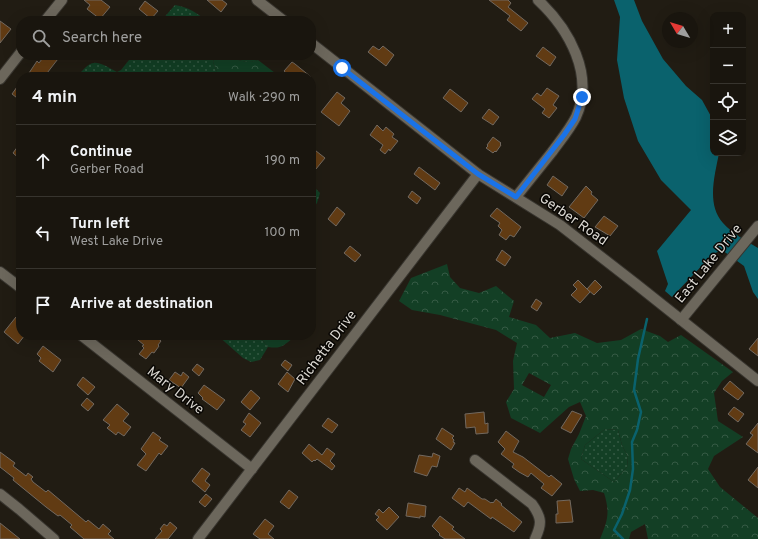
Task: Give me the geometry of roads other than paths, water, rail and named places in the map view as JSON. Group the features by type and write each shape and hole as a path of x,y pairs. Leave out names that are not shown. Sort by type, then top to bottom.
{"street":[{"path":"49,16 62,0"},
{"path":"257,0 278,16"},
{"path":"516,197 572,124 578,112 582,97 581,71 571,41 554,16 538,0"},
{"name":"Gerber Road","path":"316,47 478,174 560,226 758,381"},
{"path":"0,79 16,58"},
{"name":"Richetta Drive","path":"198,539 478,174"},
{"name":"East Lake Drive","path":"681,320 758,226"},
{"path":"0,272 16,284"},
{"name":"Mary Drive","path":"87,340 252,469"},
{"path":"475,460 532,504 540,519 540,525 535,539"},
{"path":"0,494 54,539"}],"water":[{"path":"614,0 634,0 642,21 663,59 686,86 702,100 710,115 710,156 718,156 713,189 715,207 718,215 727,227 739,237 758,248 758,299 753,292 744,266 722,250 713,254 672,297 665,291 668,284 657,251 691,210 661,180 638,141 624,98 617,60 620,17"}],"waterway":[{"path":"623,539 614,530 622,514 630,490 633,469 632,442 637,430 641,412 634,390 638,359 647,319"}]}
